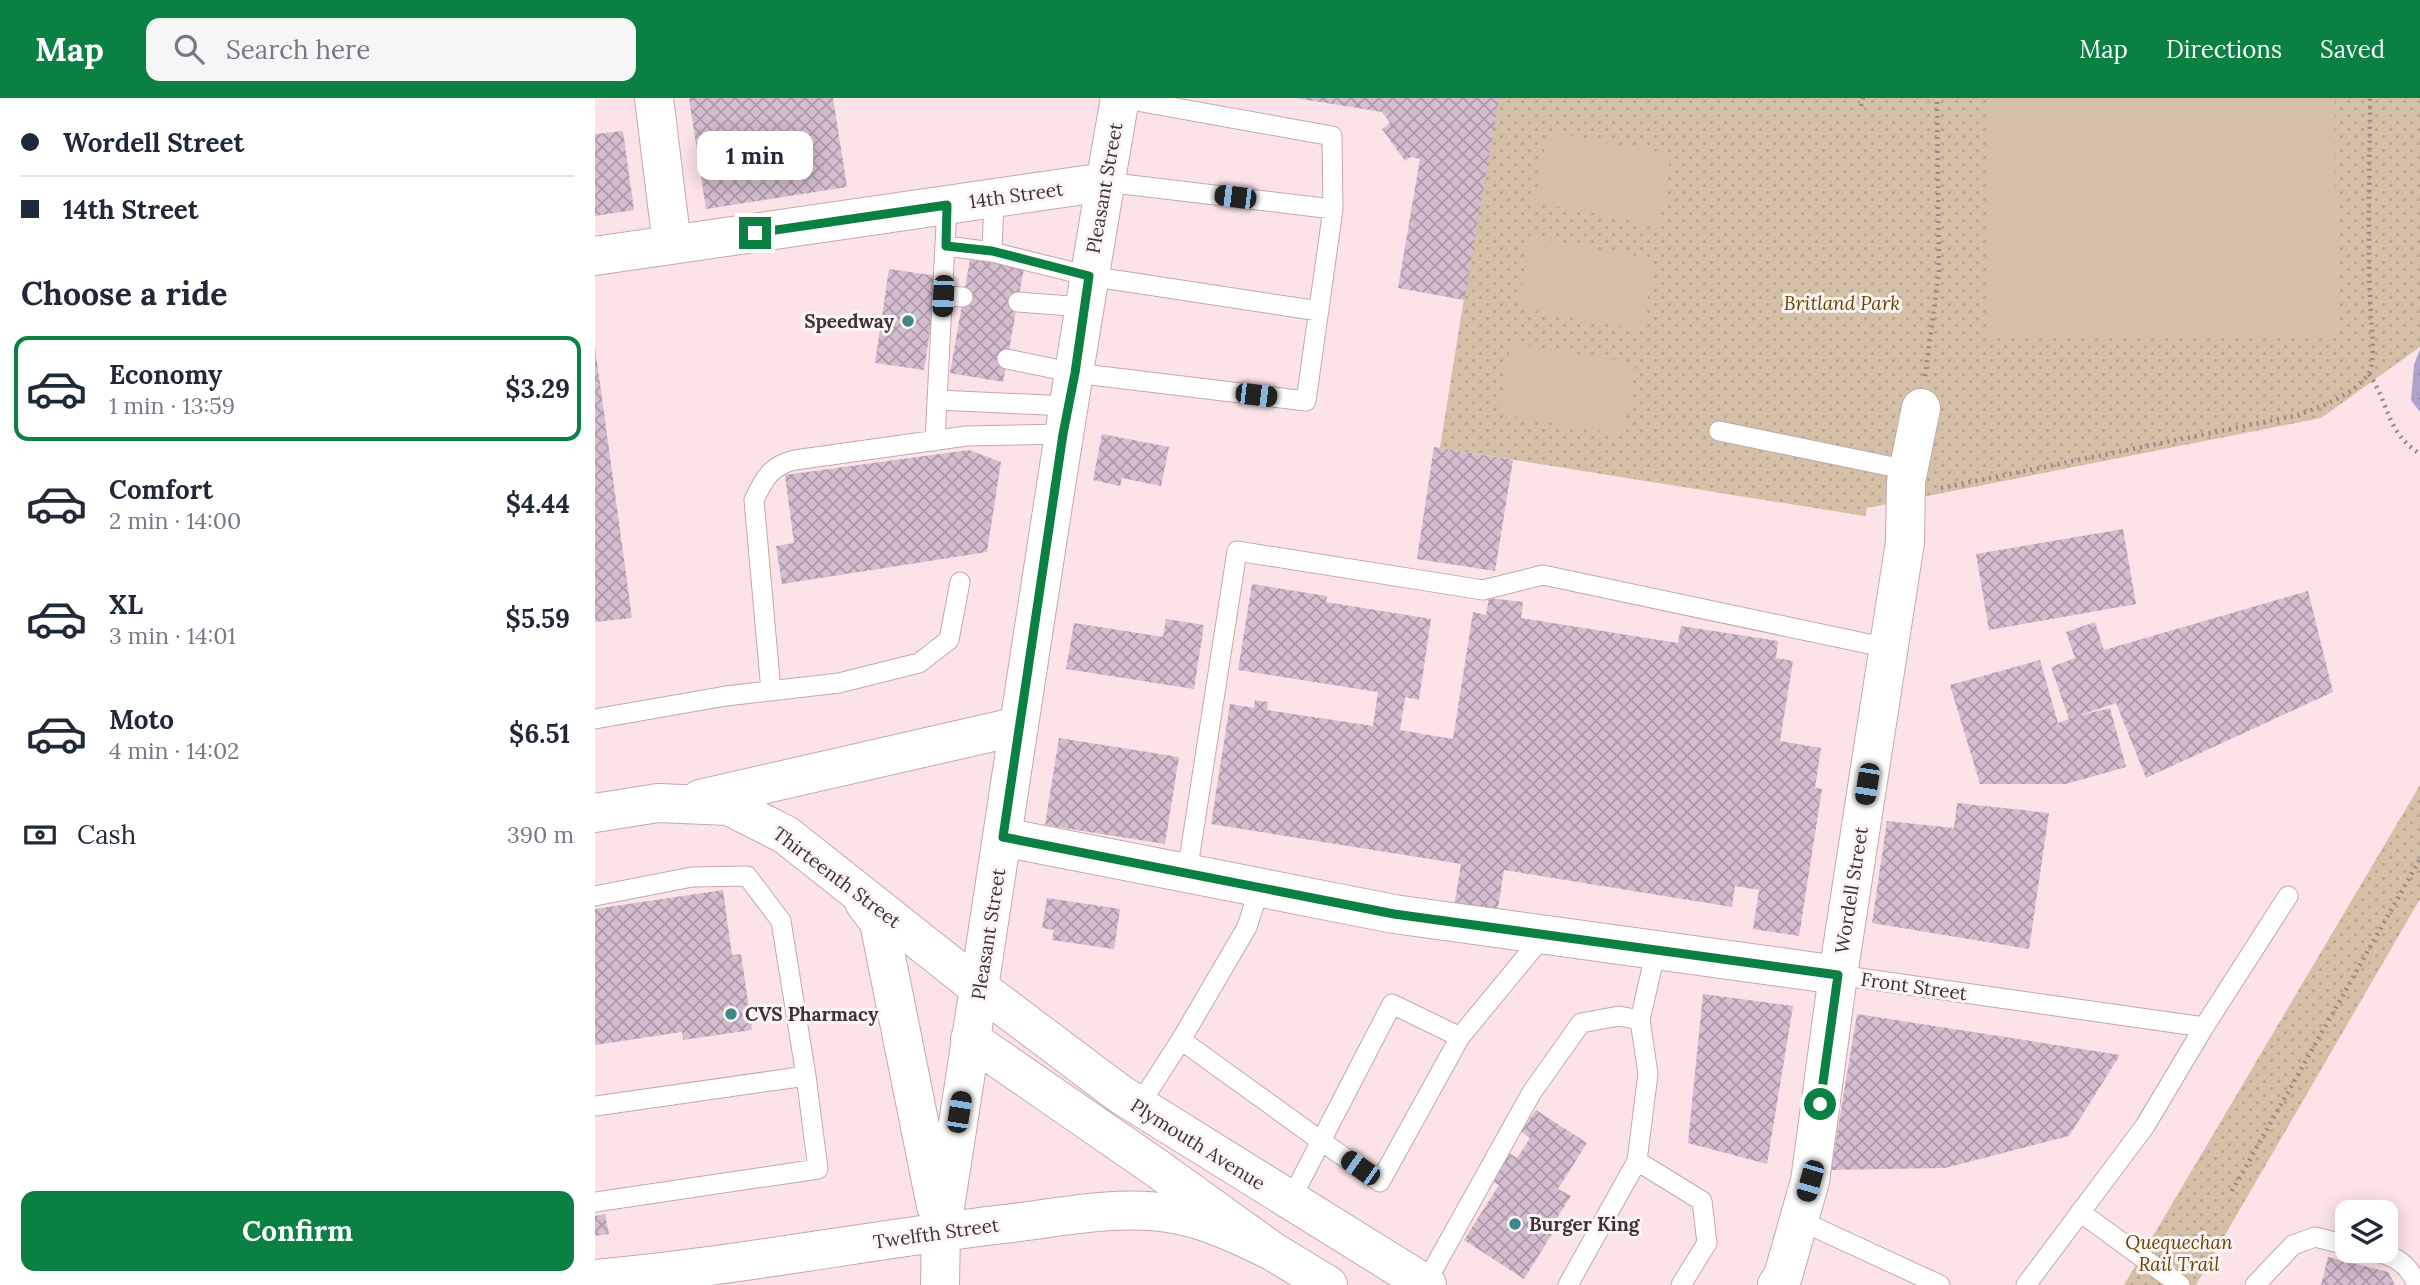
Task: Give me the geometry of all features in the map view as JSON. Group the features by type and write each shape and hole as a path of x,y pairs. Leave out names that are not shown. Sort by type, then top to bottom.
{"main road":[{"path":"655,98 673,245"},
{"name":"Pleasant Street","path":"940,1285 941,1232 970,1039 1068,404 1120,98"},
{"name":"14th Street","path":"595,256 1105,182"},
{"name":"Wordell Street","path":"1777,1285 1783,1276 1810,1181 1838,975 1905,542 1907,482 1921,408"},
{"name":"Thirteenth Street","path":"678,804 1019,726"},
{"name":"Thirteenth Street","path":"595,813 658,803 729,806 786,835 979,988"},
{"name":"Front Street","path":"1003,837 1394,914 1838,975"},
{"name":"Pleasant Street","path":"855,889 880,922 941,1232"},
{"name":"Plymouth Avenue","path":"979,988 1138,1107 1426,1284"},
{"name":"Plymouth Avenue","path":"970,1039 1272,1251 1328,1285"},
{"name":"Twelfth Street","path":"595,1279 655,1280 941,1232 1096,1213 1146,1210 1191,1218 1216,1226 1272,1251"}],"lane":[{"path":"937,400 1068,404 1306,401 1333,209 1332,136 1120,98"},
{"path":"1105,182 1333,209"},
{"path":"992,251 994,198"},
{"path":"935,441 937,400 947,347 943,296 947,205"},
{"path":"946,246 992,251 1086,292"},
{"path":"1018,302 1086,292 1319,311"},
{"path":"943,296 963,297"},
{"path":"1007,359 1068,404"},
{"path":"771,691 754,500 765,475 780,463 966,436 1068,404"},
{"path":"1720,431 1907,482"},
{"path":"1187,873 1237,551 1483,590 1542,575 1888,648"},
{"path":"595,719 726,696 839,683 919,663 949,640 960,582"},
{"path":"595,896 692,877 747,876 781,921 818,1169 595,1202"},
{"path":"1138,1107 1247,927 1260,887"},
{"path":"2026,1285 2145,1126 2204,1027 2288,896"},
{"path":"1181,1040 1380,1182 1460,1037 1544,935"},
{"path":"1568,1285 1637,1161 1649,1074 1640,1020 1656,950"},
{"name":"Front Street","path":"1838,975 2204,1027"},
{"path":"1290,1201 1392,1004 1460,1037"},
{"path":"1426,1284 1532,1092 1581,1023 1619,1016 1640,1020"},
{"path":"595,1106 806,1076"},
{"path":"1637,1161 1702,1201 1707,1243 1681,1285"},
{"path":"2080,1212 2180,1285"},
{"path":"1799,1220 1940,1285"},
{"path":"2255,1285 2293,1245 2315,1237 2335,1242"},
{"path":"2398,1259 2412,1271 2417,1285"}],"path":[{"path":"1861,106 1863,98"},
{"path":"1921,408 1939,272 1937,98"},
{"path":"1907,482 2294,416 2325,406 2369,374 2373,353 2370,98"},
{"path":"2369,374 2381,391 2393,429 2420,454"},
{"path":"2232,1191 2420,859"}],"green space":[{"name":"Britland Park","path":"1496,98 2420,98 2420,347 2321,418 1867,508 1865,516 1440,448"},
{"path":"1989,98 2335,98 2336,334 1990,335"},
{"path":"1547,132 1671,154 1659,225 1535,203"},
{"path":"1530,237 1654,259 1642,330 1518,308"},
{"path":"1511,343 1635,364 1623,435 1499,414"},
{"name":"Quequechan Rail Trail","path":"2420,785 2420,899 2196,1285 2124,1285"}],"water":[{"path":"2420,349 2420,412 2411,400 2414,365"}],"building":[{"path":"689,98 833,98 847,187 706,209"},
{"path":"1295,98 1499,98 1464,300 1398,288 1420,159 1411,157 1405,161 1382,129 1390,123 1382,112"},
{"path":"623,131 634,210 595,216 595,134"},
{"path":"970,259 1024,268 1003,382 950,373"},
{"path":"889,269 938,276 924,370 875,363"},
{"path":"595,347 632,618 595,622"},
{"path":"1102,434 1169,447 1161,486 1122,478 1120,486 1093,480"},
{"path":"1434,447 1513,460 1495,571 1417,559"},
{"path":"969,450 1001,462 987,552 782,584 776,546 794,543 785,475"},
{"path":"2123,529 2136,604 1989,630 1976,554"},
{"path":"1252,584 1327,596 1326,602 1431,619 1419,700 1405,697 1400,730 1453,739 1473,612 1486,615 1489,598 1523,602 1521,618 1678,643 1681,626 1778,641 1776,658 1793,661 1780,741 1821,748 1815,788 1822,789 1799,936 1753,929 1759,890 1735,886 1732,907 1504,870 1497,914 1454,907 1461,864 1211,824 1230,704 1254,708 1255,700 1268,702 1267,710 1373,726 1378,692 1238,670"},
{"path":"2308,591 2333,692 2146,778 2116,703 2074,717 2110,708 2126,767 2066,784 1980,784 1950,685 2040,660 2058,723 2069,719 2051,667 2075,658 2066,632 2095,622 2104,650"},
{"path":"1166,619 1204,625 1194,689 1066,669 1074,623 1163,637"},
{"path":"1059,738 1179,757 1165,844 1045,825"},
{"path":"1957,803 2049,813 2029,949 1872,923 1887,821 1954,828"},
{"path":"723,890 732,955 741,954 752,1030 683,1040 682,1032 595,1045 595,909"},
{"path":"1047,898 1120,909 1114,949 1052,940 1054,930 1042,928"},
{"path":"1703,994 1793,1006 1767,1164 1688,1143"},
{"path":"1857,1014 2120,1055 2069,1136 1945,1168 1831,1170"},
{"path":"1536,1110 1587,1143 1558,1189 1571,1196 1548,1232 1552,1234 1524,1279 1464,1240 1499,1185 1492,1181 1509,1153 1517,1158 1530,1138 1521,1132"},
{"path":"605,1214 609,1234 595,1236 595,1216"},
{"path":"2328,1257 2335,1259 2335,1263 2352,1263 2388,1272 2395,1285 2321,1285"}],"place":[{"name":"Speedway","path":"908,321"},
{"name":"CVS Pharmacy","path":"731,1014"},
{"name":"Burger King","path":"1515,1224"}],"route":[{"path":"755,233 947,205 946,246 992,251 1089,276 1003,837 1394,914 1838,975 1820,1104"}]}
